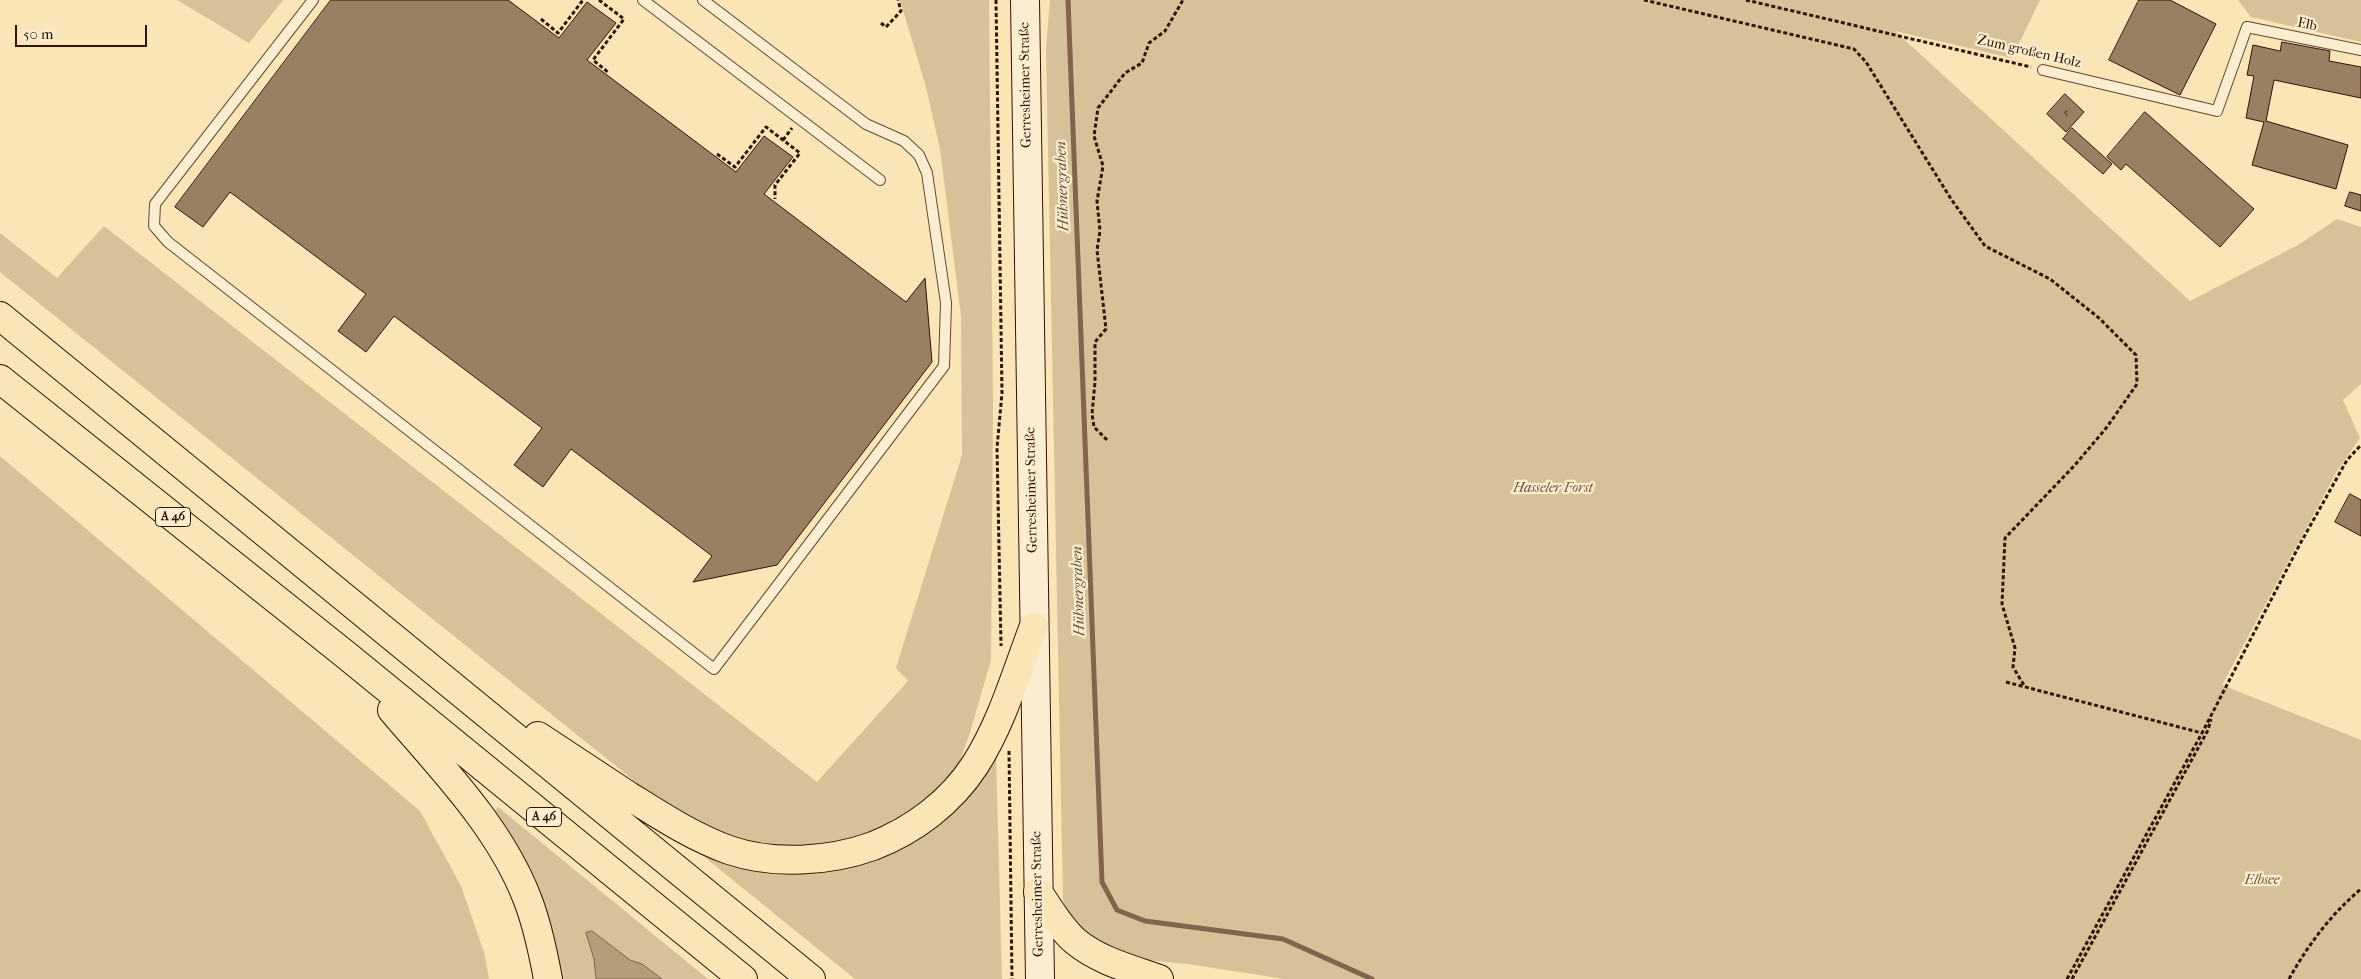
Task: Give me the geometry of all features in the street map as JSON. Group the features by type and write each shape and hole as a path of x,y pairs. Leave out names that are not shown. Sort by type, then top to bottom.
{"highway":[{"path":"0,316 811,979"},
{"name":"A 46","path":"0,378 346,655 743,979"},
{"path":"419,659 660,816 696,836 730,850 760,856 791,860 821,859 854,853 887,841 915,825 941,805 960,785 992,736 1034,626"},
{"path":"346,655 469,800 498,842 527,898 544,954 548,979"},
{"path":"1038,892 1074,940 1107,960 1159,979"}],"main road":[{"name":"Gerresheimer Straße","path":"1026,0 1040,979"}],"lane":[{"path":"312,0 155,204 154,226 159,234 175,248 714,669 944,366 946,303 927,172 919,155 904,140 866,124 703,0"},
{"path":"643,0 880,180"},
{"name":"Zum großen Holz","path":"2043,70 2218,112 2247,26"},
{"name":"Elb","path":"2247,26 2361,50"}],"path":[{"path":"541,19 558,32 583,0"},
{"path":"599,0 624,19 593,60 609,73"},
{"path":"606,6 610,0"},
{"path":"881,23 886,26 901,11 898,0"},
{"path":"996,0 1002,393 997,448 997,502"},
{"path":"1107,440 1094,427 1092,414 1095,382 1095,342 1106,329 1097,250 1100,231 1097,201 1103,166 1094,136 1098,108 1125,74 1142,63 1149,43 1165,31 1183,0"},
{"path":"1644,0 1854,49 1866,62 1950,199 1985,246 2050,279 2099,318 2136,355 2137,384 2107,428 2075,466 2005,538 2002,604 2015,648 2013,667 2025,687"},
{"name":"Zum großen Holz","path":"1746,0 2043,70"},
{"path":"718,154 735,167 766,127 800,153 775,185 775,199"},
{"path":"2068,979 2202,733 2300,544 2347,460 2361,445"},
{"path":"2006,682 2202,733"},
{"path":"2072,979 2208,730 2213,712"},
{"path":"2289,979 2314,940 2334,914 2361,888"}],"green space":[{"path":"177,0 283,0 249,43"},
{"path":"900,0 989,0 993,407 991,660 969,736 956,771 915,809 872,833 831,846 780,850 722,836 662,803 0,272 0,233 57,278 104,226 817,782 908,681 896,668 962,455 961,316 940,149 926,87"},
{"name":"Hasseler Forst","path":"1050,0 2040,0 2012,58 1895,31 2190,301 2298,245 2337,219 2361,227 2361,384 2343,400 2360,438 2337,471 2222,685 2361,740 2361,979 1284,979 1188,964 1135,959 1107,952 1068,916 1063,900 1046,49"},
{"path":"2238,0 2361,0 2361,42 2251,17"},
{"path":"0,456 420,811 461,886 484,952 489,979 0,979"},
{"path":"996,754 1002,979 855,979 676,834 842,867"},
{"path":"498,807 708,979 556,979 491,814"}],"shaded area":[{"path":"592,931 630,960 642,964 662,979 596,979 594,959 586,933"}],"building":[{"path":"331,0 508,0 559,38 587,2 616,23 587,60 736,172 764,136 793,157 764,194 906,302 925,278 932,362 777,565 693,582 712,556 571,449 543,487 514,465 542,428 394,316 366,352 338,331 366,294 230,192 203,227 175,207"},
{"path":"2139,0 2170,0 2216,24 2180,95 2109,60"},
{"path":"2282,42 2330,51 2329,61 2361,67 2361,98 2274,80 2266,121 2348,145 2336,189 2252,165 2264,122 2246,118 2254,76 2247,75 2253,45 2280,51"},
{"path":"2065,94 2084,112 2066,132 2047,114"},
{"path":"2145,112 2254,209 2220,247 2126,164 2121,170 2107,157"},
{"path":"2072,128 2112,164 2103,174 2063,139"},
{"path":"2350,192 2361,195 2361,211 2345,206"},
{"path":"2350,494 2361,500 2361,536 2335,522"}],"waterway":[{"name":"Hühnergraben","path":"1068,0 1102,882 1117,910 1145,921 1283,939 1372,979"}],"park label":[{"name":"Elbsee","path":"2262,881"}]}
